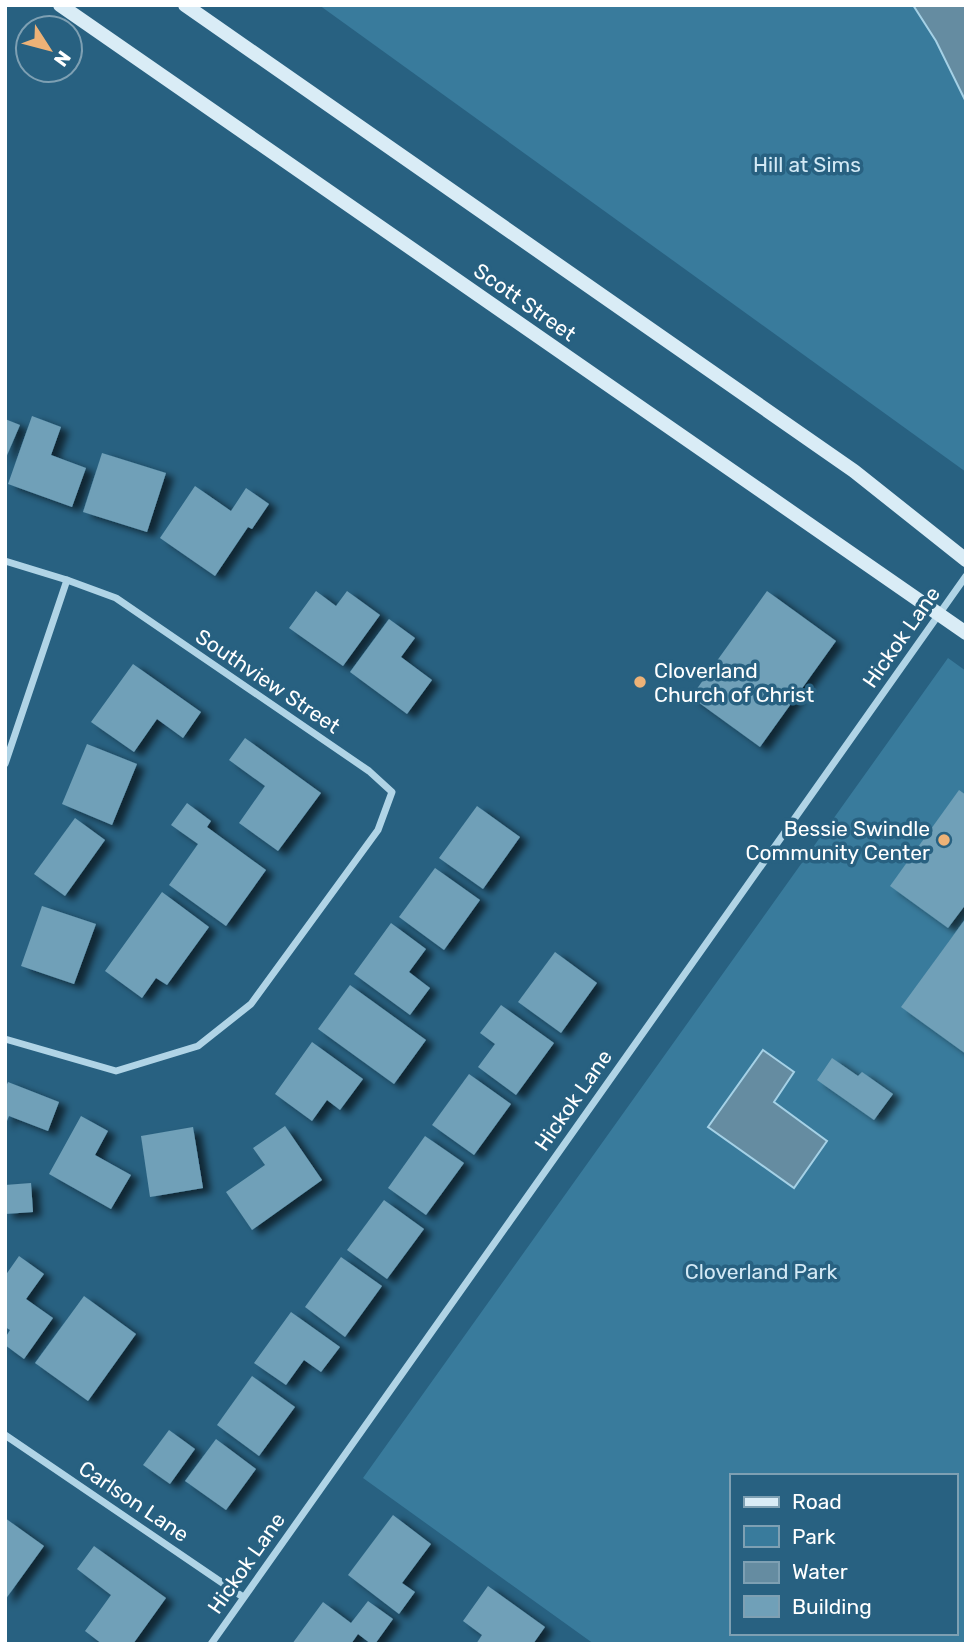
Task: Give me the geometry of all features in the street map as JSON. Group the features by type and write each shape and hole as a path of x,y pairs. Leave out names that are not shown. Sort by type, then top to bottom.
{"main road":[{"name":"Scott Street","path":"60,5 966,633"},
{"path":"185,5 854,471 966,560"}],"street":[{"name":"Southview Street","path":"5,561 116,598 369,771 392,792 378,830 251,1004 198,1046 116,1071 5,1039"},
{"name":"Hickok Lane","path":"211,1644 966,576"},
{"path":"5,764 67,580"},
{"name":"Carlson Lane","path":"5,1435 243,1597"}],"green space":[{"name":"Hill at Sims","path":"319,5 966,5 966,472"},
{"name":"Cloverland Park","path":"948,658 966,671 966,1644 594,1644 363,1478"}],"water":[{"path":"913,5 966,5 966,102 936,41"},
{"path":"763,1050 794,1072 774,1102 827,1141 794,1188 708,1127"}],"building":[{"path":"32,416 61,427 51,455 86,468 72,507 8,484"},
{"path":"5,419 20,425 5,460"},
{"path":"102,453 166,473 147,532 83,512"},
{"path":"195,486 231,511 246,488 269,504 252,529 248,527 215,576 160,538"},
{"path":"316,591 336,606 347,591 380,615 343,666 289,628"},
{"path":"767,591 836,641 760,747 691,697"},
{"path":"389,619 415,638 401,657 432,680 407,714 350,672"},
{"path":"133,664 201,712 183,738 157,719 134,752 91,722"},
{"path":"245,738 321,793 278,851 239,823 265,786 229,760"},
{"path":"87,744 137,764 112,825 62,804"},
{"name":"Bessie Swindle Community Center","path":"959,790 966,795 966,904 948,928 890,886"},
{"path":"187,803 211,821 207,827 266,870 226,926 169,885 198,844 171,825"},
{"path":"477,806 520,837 483,889 439,858"},
{"path":"75,818 105,840 65,896 34,874"},
{"path":"435,868 480,900 444,950 399,917"},
{"path":"162,892 209,927 167,985 156,978 142,998 105,971"},
{"path":"42,906 96,924 74,984 21,966"},
{"path":"966,918 966,1054 901,1007"},
{"path":"391,923 426,949 409,972 430,988 410,1015 354,974"},
{"path":"555,952 597,983 561,1033 518,1002"},
{"path":"350,985 426,1040 394,1084 318,1029"},
{"path":"501,1005 554,1043 516,1095 478,1067 495,1044 480,1033"},
{"path":"312,1042 363,1079 340,1110 327,1100 312,1121 275,1094"},
{"path":"832,1058 858,1076 862,1072 893,1094 874,1120 817,1080"},
{"path":"469,1074 511,1104 474,1155 432,1125"},
{"path":"8,1082 59,1102 48,1131 9,1116 5,1126 5,1089"},
{"path":"81,1116 108,1131 95,1155 131,1175 111,1209 49,1174"},
{"path":"285,1126 322,1180 252,1230 226,1192 265,1165 253,1148"},
{"path":"193,1127 203,1188 150,1197 141,1136"},
{"path":"425,1136 464,1163 426,1215 388,1188"},
{"path":"31,1183 33,1212 5,1214 5,1185"},
{"path":"384,1200 424,1229 387,1279 347,1250"},
{"path":"19,1256 44,1274 26,1299 53,1318 24,1359 5,1345 5,1338 10,1330 5,1327 5,1276"},
{"path":"341,1257 382,1286 345,1337 305,1307"},
{"path":"84,1296 136,1334 88,1401 35,1363"},
{"path":"291,1312 340,1347 321,1372 304,1360 286,1385 254,1363"},
{"path":"252,1376 295,1407 259,1456 217,1425"},
{"path":"169,1430 195,1449 170,1484 143,1465"},
{"path":"216,1439 256,1469 226,1510 185,1481"},
{"path":"393,1515 431,1544 402,1583 415,1592 399,1614 348,1575"},
{"path":"5,1518 44,1546 5,1600"},
{"path":"94,1546 166,1598 133,1644 102,1644 85,1631 111,1595 77,1569"},
{"path":"488,1586 545,1627 533,1644 476,1644 482,1635 463,1621"},
{"path":"368,1601 393,1619 375,1644 358,1634 351,1644 292,1644 323,1602 351,1623"}],"place":[{"name":"Cloverland Church of Christ","path":"640,682"},
{"name":"Bessie Swindle Community Center","path":"944,840"}]}
